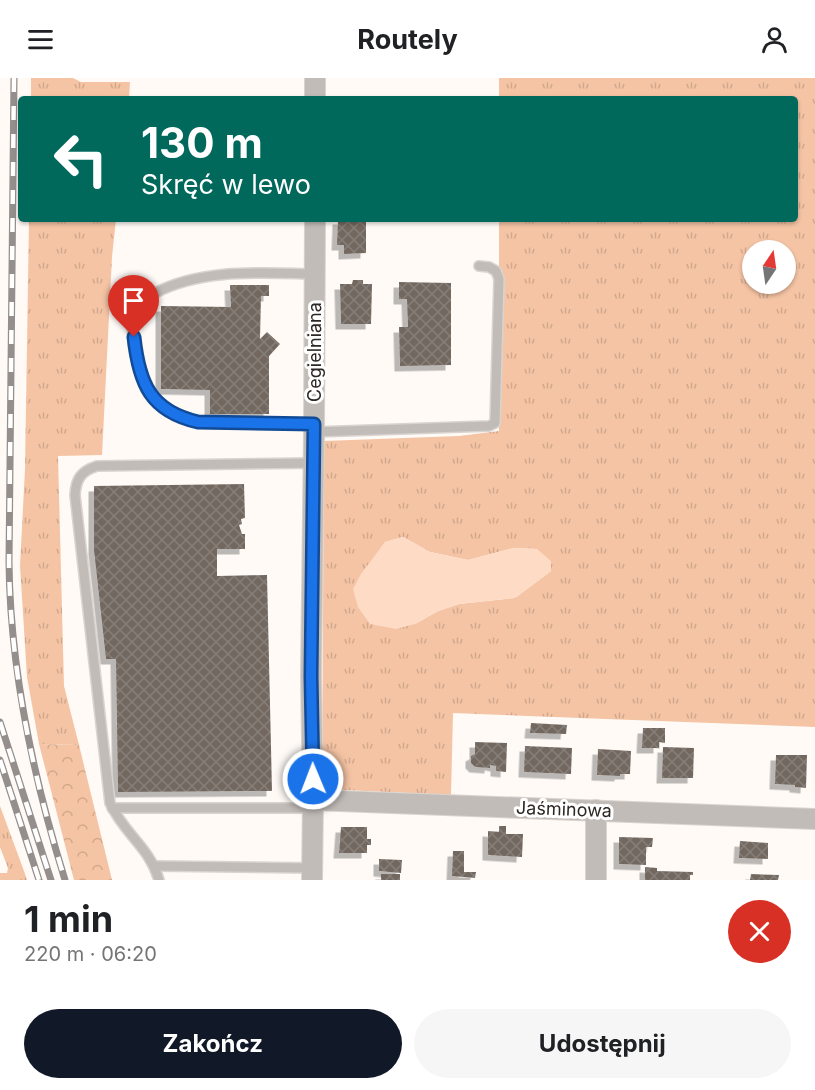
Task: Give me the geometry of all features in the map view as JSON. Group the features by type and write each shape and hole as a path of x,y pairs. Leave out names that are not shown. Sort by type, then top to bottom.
{"street":[{"path":"315,78 315,96"},
{"name":"Cegielniana","path":"312,874 311,676 315,222"},
{"name":"Jaśminowa","path":"313,804 596,810 815,819"},
{"path":"596,810 596,880"}],"lane":[{"path":"314,274 210,276 176,284 142,301 135,309 133,323 136,351 145,386 154,400 167,411 181,418 198,422 314,428 489,426 495,423 499,279 496,271 489,267 479,266"},
{"path":"159,880 149,855 126,830 110,803 75,495 76,484 80,475 97,466 314,464"},
{"path":"112,808 313,804"},
{"path":"155,866 312,874"}],"green space":[{"path":"31,78 73,78 81,82 130,82 129,96 31,96"},
{"path":"499,78 815,78 815,727 453,713 451,795 322,789 324,441 459,436 499,431 499,222 798,222 798,96 499,96","holes":["403,537 430,552 468,560 514,548 537,549 551,571 515,598 459,604 438,611 415,624 378,553 385,542"]},
{"path":"29,222 116,222 102,455 58,456 64,686 79,745 39,744 27,677 20,566 25,469"},
{"path":"39,744 79,745 112,880 74,880"},
{"path":"0,806 27,880 0,880 0,873 7,873 8,868 0,847"}],"shaded area":[{"path":"403,537 430,552 468,560 514,548 537,549 551,561 551,571 515,598 459,604 438,611 415,624 396,629 370,624 358,607 353,589 361,574 385,542"}],"building":[{"path":"338,222 366,222 366,253 344,254 344,245 337,245"},
{"path":"353,280 363,280 363,284 372,284 371,324 341,324 340,284 352,284"},
{"path":"399,282 451,283 451,365 400,366 399,327 408,327 407,299 399,299"},
{"path":"230,285 269,285 269,296 261,296 260,339 267,332 280,344 269,356 269,414 210,414 210,390 161,389 161,306 231,307"},
{"path":"244,484 245,518 241,519 242,524 239,525 242,534 245,534 245,549 217,549 217,576 267,575 272,791 118,792 116,659 106,659 94,550 94,486"},
{"path":"531,723 567,725 566,734 530,733"},
{"path":"643,728 665,728 665,743 659,742 659,748 642,748"},
{"path":"475,742 507,743 506,772 496,771 496,766 490,765 490,768 475,767 471,763 471,756 475,754"},
{"path":"525,746 572,748 571,774 524,772"},
{"path":"663,747 694,748 693,778 662,778"},
{"path":"598,749 631,751 630,774 597,775"},
{"path":"776,755 807,755 806,788 775,784"},
{"path":"499,826 506,826 506,834 523,834 522,857 488,855 488,831 499,832"},
{"path":"341,827 367,827 367,839 371,839 371,845 367,845 367,853 339,853"},
{"path":"619,837 653,838 652,847 646,847 646,865 619,864"},
{"path":"740,841 768,843 768,859 739,858"},
{"path":"453,851 464,851 464,872 476,872 475,878 452,876"},
{"path":"379,859 402,860 401,873 379,871"},
{"path":"645,867 657,868 657,871 693,872 693,875 690,875 690,880 645,880"},
{"path":"381,874 400,874 400,880 381,880"},
{"path":"751,874 779,875 778,880 750,880"}],"railway":[{"path":"14,78 10,602 25,723 33,763 65,880"},
{"path":"0,722 51,880"},
{"path":"0,760 39,880"}],"route":[{"path":"134,337 145,386 154,400 167,411 181,418 198,422 314,424 311,676 313,779"}]}
